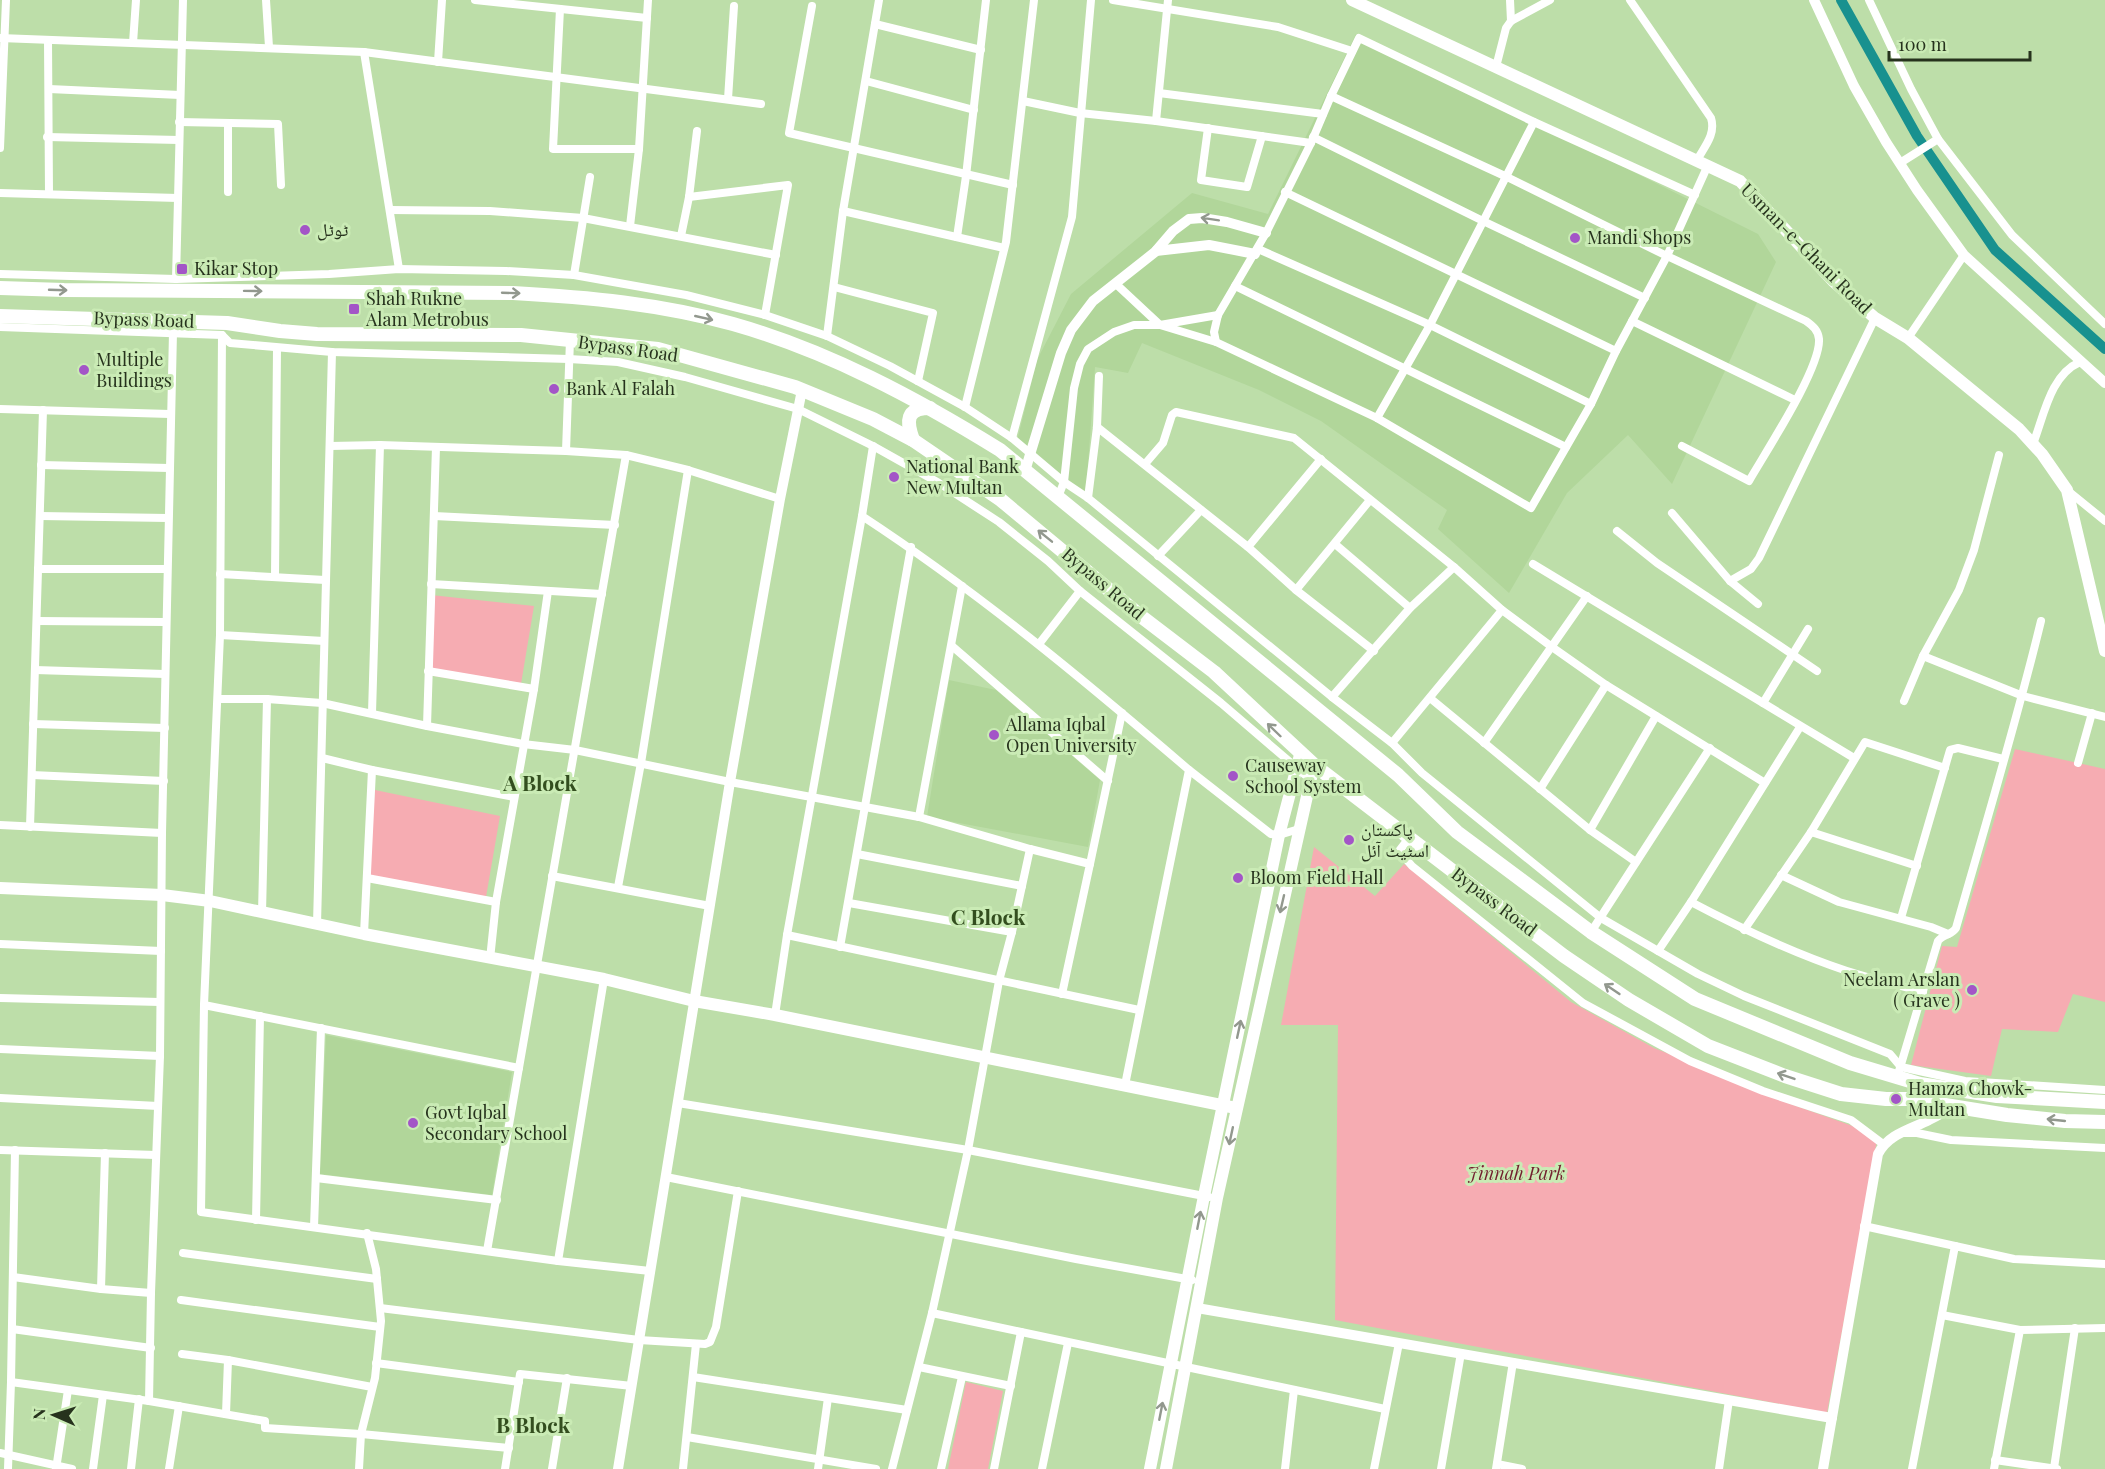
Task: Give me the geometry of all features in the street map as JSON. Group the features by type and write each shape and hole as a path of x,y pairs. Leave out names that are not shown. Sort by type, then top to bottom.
{"main road":[{"name":"Usman-e-Ghani Road","path":"1352,0 1740,181 1833,281 1875,318 1908,338 2019,429 2042,454 2067,490 2105,651"},
{"path":"0,288 513,293 586,297 659,307 733,324 804,348 901,392 999,450 1398,774 1457,832 1591,932 1695,999 1850,1063 1897,1073 1920,1084 1997,1096 2105,1102"},
{"name":"Bypass Road","path":"0,316 227,323 317,334 521,335 658,350 802,390 883,424 913,440 1001,500 1138,614 1214,672 1298,761 1314,765 1564,956 1629,1000 1708,1046 1785,1076 1841,1094 1908,1099 2007,1115 2065,1121 2105,1122"},
{"path":"883,424 897,420 904,413 906,404 901,392"},
{"path":"913,440 908,423 910,415 916,410 930,408"},
{"path":"1150,1469 1279,835 1298,761"},
{"path":"1166,1469 1217,1198 1314,765"},
{"path":"0,888 162,895 210,901 490,959 604,979 694,1001 775,1015 1236,1108"},
{"path":"1886,1099 1897,1073"}],"street":[{"path":"0,148 2,38 6,0"},
{"path":"133,43 136,0"},
{"path":"176,279 183,0"},
{"path":"266,0 268,47"},
{"path":"438,62 442,0"},
{"path":"475,0 647,18"},
{"path":"630,226 639,149 648,0"},
{"path":"827,336 843,211 879,0"},
{"path":"957,237 986,0"},
{"path":"965,407 1004,248 1034,0"},
{"path":"1011,438 1072,217 1091,0"},
{"path":"1113,0 1168,4 1278,27 1352,51"},
{"path":"1510,0 1511,21"},
{"path":"1496,67 1506,28 1511,21 1550,0"},
{"path":"1116,284 1160,325 1216,342 1377,418 1532,508 1591,404 1616,351 1667,256 1695,195 1702,163 1712,134 1711,118 1630,0"},
{"path":"1814,0 1854,86 1917,190 1964,255 2105,383"},
{"path":"1869,0 1936,140 2012,235 2105,324"},
{"path":"1156,121 1168,4"},
{"path":"728,99 734,6"},
{"path":"812,6 789,132 966,176 1013,185"},
{"path":"560,9 553,149 639,149"},
{"path":"875,24 981,50"},
{"path":"2,38 364,52 761,104"},
{"path":"1216,342 1214,332 1218,315 1266,233 1359,38 1534,123 1695,195"},
{"path":"48,40 49,194"},
{"path":"364,52 399,269"},
{"path":"866,81 974,110"},
{"path":"49,89 180,95"},
{"path":"1159,93 1323,114"},
{"path":"1331,96 1507,177 1806,321 1816,329 1819,338 1816,359 1749,481 1682,446"},
{"path":"1023,101 1080,113 1262,136 1312,140 1645,298"},
{"path":"179,122 278,124 281,185"},
{"path":"228,123 228,192"},
{"path":"1377,418 1430,325 1534,123"},
{"path":"1208,128 1201,180 1247,187 1262,136"},
{"path":"681,236 689,197 697,131"},
{"path":"47,137 179,140"},
{"path":"1900,163 1936,140"},
{"path":"574,274 590,177"},
{"path":"689,197 788,185 765,315"},
{"path":"1285,192 1616,351"},
{"path":"0,193 178,198"},
{"path":"390,210 490,211 582,218 776,255"},
{"path":"843,211 1004,248"},
{"path":"1025,471 1061,353 1071,330 1093,301 1155,252 1180,224 1195,217 1227,222 1266,233"},
{"path":"1155,252 1209,245 1256,251 1430,325 1591,404"},
{"path":"1908,338 1964,255"},
{"path":"0,274 176,279 329,274 399,269 574,274 686,295 765,315 827,336 965,407 1031,453 1064,482 1088,498 1392,743 1422,772 1601,918 1698,974 1744,996 1890,1054 1897,1073"},
{"path":"1235,286 1566,447"},
{"path":"834,287 933,313 918,381"},
{"path":"1058,496 1064,482 1074,388 1080,364 1088,349 1114,333 1134,325 1160,325 1218,315"},
{"path":"1730,581 1751,569 1759,558 1875,318"},
{"path":"1632,321 1795,400"},
{"path":"0,327 222,335 230,343 277,349 569,358 618,362 798,409 873,446 939,483 999,522 1080,591 1298,761 1311,780"},
{"path":"149,1401 160,1056 162,833 173,332"},
{"path":"222,335 220,635 204,1005 201,1212 558,1261 650,1271"},
{"path":"566,451 570,340"},
{"path":"275,577 277,349"},
{"path":"317,924 332,352"},
{"path":"2033,444 2061,375 2070,366 2080,362"},
{"path":"1088,498 1097,427 1099,376"},
{"path":"618,1469 730,782 802,390"},
{"path":"0,409 170,414"},
{"path":"30,826 43,410"},
{"path":"1145,464 1163,443 1172,415 1176,412 1294,438 1454,567 1502,610 1552,647 1606,685 1765,783"},
{"path":"1097,427 1374,651"},
{"path":"330,446 380,445 626,455 688,470 780,500"},
{"path":"372,713 380,445"},
{"path":"775,1015 873,446"},
{"path":"427,726 436,447"},
{"path":"487,1251 626,455"},
{"path":"1904,701 1923,656 1959,590 1974,550 1999,455"},
{"path":"1248,547 1321,459"},
{"path":"41,465 169,468"},
{"path":"618,887 641,763 688,470"},
{"path":"2067,490 2105,521"},
{"path":"1296,590 1370,500"},
{"path":"1158,556 1201,510"},
{"path":"1672,513 1730,581 1758,604"},
{"path":"40,516 168,518"},
{"path":"434,516 615,525"},
{"path":"862,516 911,548 1039,644 1189,770 1271,834 1279,835 1299,829"},
{"path":"1617,531 1657,563 1817,671"},
{"path":"1335,544 1410,608"},
{"path":"840,947 911,548"},
{"path":"1533,564 1854,758"},
{"path":"1328,717 1336,700 1410,608 1454,567"},
{"path":"38,569 167,570"},
{"path":"220,574 325,580"},
{"path":"431,584 602,594"},
{"path":"919,817 962,586"},
{"path":"490,959 496,902 534,689 548,591"},
{"path":"1039,644 1080,591"},
{"path":"1484,744 1587,596"},
{"path":"1392,743 1502,610"},
{"path":"37,621 166,622"},
{"path":"1897,1073 1938,941 1941,937 1954,932 1956,928 2023,696 2041,621"},
{"path":"1763,703 1808,629"},
{"path":"220,635 324,641"},
{"path":"952,646 1108,781"},
{"path":"1923,656 2023,696 2105,717"},
{"path":"35,670 165,674"},
{"path":"429,671 534,689"},
{"path":"1540,789 1606,685"},
{"path":"1431,698 1590,831 1636,862"},
{"path":"218,699 267,699 322,703 523,744 575,750 919,817 1090,864"},
{"path":"262,913 267,699"},
{"path":"1062,994 1122,713"},
{"path":"2078,763 2092,713"},
{"path":"1590,831 1656,716"},
{"path":"33,724 165,728"},
{"path":"1658,951 1800,727"},
{"path":"1744,930 1810,832 1865,742 1945,768"},
{"path":"1591,932 1710,748"},
{"path":"1901,918 1950,750 1953,748 2003,759"},
{"path":"322,758 372,770 514,797"},
{"path":"364,934 372,770"},
{"path":"1125,1085 1189,770"},
{"path":"32,775 164,781"},
{"path":"0,825 162,833"},
{"path":"1810,832 1917,866"},
{"path":"1409,838 1399,851 1412,866 1583,1003 1690,1061 1763,1090 1851,1120 1883,1144"},
{"path":"892,1469 932,1313 968,1150 999,981 1030,849"},
{"path":"857,854 1022,886"},
{"path":"1781,875 1839,902 1901,918 1948,934"},
{"path":"552,876 710,906"},
{"path":"368,878 496,902"},
{"path":"1691,902 1744,930 1847,971 1923,992"},
{"path":"849,903 1012,932"},
{"path":"787,935 1139,1010"},
{"path":"0,944 161,951"},
{"path":"558,1261 604,979"},
{"path":"0,998 160,1002"},
{"path":"204,1005 519,1068"},
{"path":"256,1220 260,1016"},
{"path":"314,1227 321,1028"},
{"path":"0,1049 160,1056"},
{"path":"1897,1073 1965,1082 2105,1090"},
{"path":"0,1098 158,1106"},
{"path":"678,1103 968,1150 1217,1198"},
{"path":"1823,1469 1878,1154 1883,1144 1900,1133 1930,1120 1955,1105"},
{"path":"1900,1133 1917,1133 1963,1140 2105,1148"},
{"path":"0,1150 156,1155"},
{"path":"8,1469 5,1454 11,1382 15,1150"},
{"path":"101,1289 105,1153"},
{"path":"666,1177 1201,1282"},
{"path":"316,1178 497,1200"},
{"path":"380,1308 639,1340 696,1344 710,1342 714,1336 738,1191"},
{"path":"1864,1226 2014,1259 2105,1264"},
{"path":"359,1469 361,1434 372,1387 380,1327 377,1279 367,1233"},
{"path":"1912,1469 1955,1246"},
{"path":"183,1253 377,1279"},
{"path":"13,1276 101,1289 151,1293"},
{"path":"182,1300 380,1327"},
{"path":"1197,1308 1832,1418"},
{"path":"932,1313 1384,1409"},
{"path":"1942,1315 2020,1329 2105,1328"},
{"path":"2020,1329 1995,1465 2056,1469 2075,1328"},
{"path":"12,1329 151,1348"},
{"path":"994,1469 1020,1332"},
{"path":"1042,1469 1068,1342"},
{"path":"1374,1469 1399,1342"},
{"path":"683,1469 696,1344"},
{"path":"1441,1469 1461,1353"},
{"path":"182,1354 228,1360 372,1387"},
{"path":"226,1414 228,1360"},
{"path":"1513,1362 1497,1466 1522,1469"},
{"path":"376,1363 519,1382"},
{"path":"919,1367 1011,1386"},
{"path":"505,1469 520,1374 632,1386"},
{"path":"693,1377 907,1410"},
{"path":"941,1469 962,1377"},
{"path":"552,1469 567,1378"},
{"path":"11,1382 139,1399 265,1421 265,1428 361,1434 508,1448"},
{"path":"56,1467 68,1390"},
{"path":"1285,1469 1294,1390"},
{"path":"93,1469 103,1395"},
{"path":"818,1464 828,1398"},
{"path":"131,1469 139,1399"},
{"path":"1719,1469 1729,1400"},
{"path":"169,1469 179,1406"},
{"path":"687,1437 818,1464 876,1469"},
{"path":"5,1454 72,1469"}],"shaded area":[{"path":"1356,34 1758,234 1776,262 1672,484 1628,435 1567,493 1509,593 1438,529 1447,510 1321,421 1259,390 1142,343 1128,373 1095,367 1086,493 1017,441 1037,360 1071,294 1192,193 1268,214"},
{"name":"Allama Iqbal Open University","path":"949,680 996,690 1100,780 1088,847 927,817"},
{"name":"Govt Iqbal Secondary School","path":"326,1035 512,1072 492,1195 320,1174"}],"green space":[{"path":"431,595 534,606 520,690 428,675"},
{"path":"2015,749 2105,769 2105,1002 2073,994 2058,1032 2002,1029 1991,1076 1911,1065 1942,946 1957,947"},
{"path":"375,790 500,816 486,897 367,878"},
{"name":"Jinnah Park","path":"1314,847 1375,896 1404,864 1571,1002 1654,1048 1763,1091 1768,1096 1878,1135 1827,1413 1335,1320 1338,1025 1281,1025"},
{"path":"966,1382 1003,1391 988,1469 948,1469"}],"waterway":[{"path":"1841,0 1917,136 1995,250 2105,349"}],"place":[{"name":"ٹوٹل","path":"305,230"},
{"name":"Mandi Shops","path":"1575,238"},
{"name":"Kikar Stop","path":"182,269"},
{"name":"Shah Rukne Alam Metrobus","path":"354,309"},
{"name":"Multiple Buildings","path":"84,370"},
{"name":"Bank Al Falah","path":"554,389"},
{"name":"National Bank New Multan","path":"894,477"},
{"name":"Allama Iqbal Open University","path":"994,735"},
{"name":"Causeway School System","path":"1233,776"},
{"name":"پاکستان اسٹیٹ آئل","path":"1349,840"},
{"name":"Bloom Field Hall","path":"1238,878"},
{"name":"Neelam Arslan ( Grave )","path":"1972,990"},
{"name":"Hamza Chowk- Multan","path":"1896,1099"},
{"name":"Govt Iqbal Secondary School","path":"413,1123"}],"district":[{"name":"A Block","path":"540,784"},
{"name":"C Block","path":"988,918"},
{"name":"B Block","path":"533,1426"}]}
